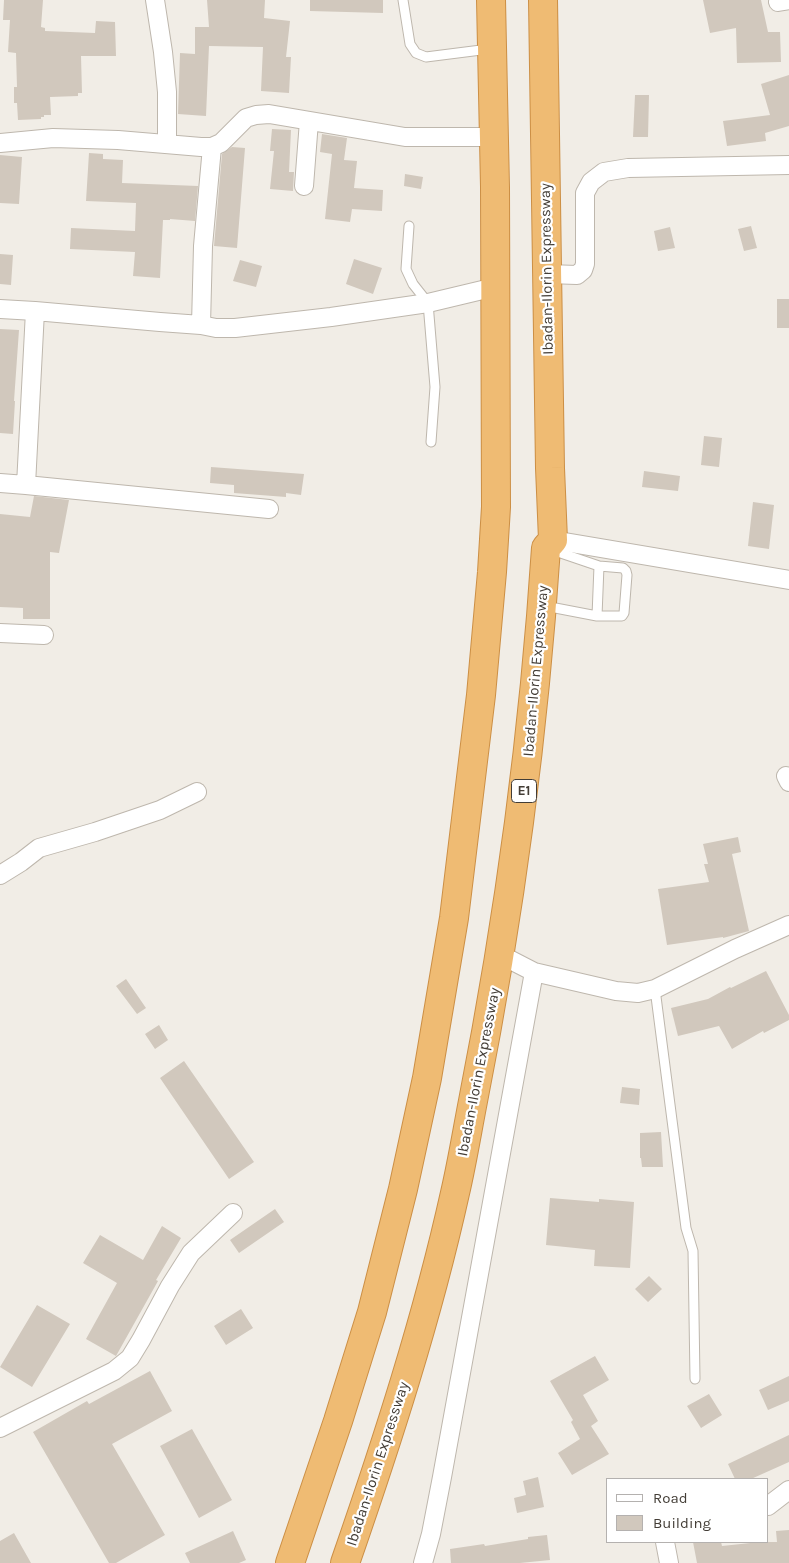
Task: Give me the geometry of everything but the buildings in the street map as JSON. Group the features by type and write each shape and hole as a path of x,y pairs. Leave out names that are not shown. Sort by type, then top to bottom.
{"highway":[{"path":"290,1563 338,1422 372,1312 403,1189 427,1078 454,918 472,773 492,572 496,507 494,137 490,0"},
{"name":"Ibadan-Ilorin Expressway","path":"345,1563 376,1473 419,1334 446,1231 501,955 529,754 550,544 543,0"}],"street":[{"path":"155,0 167,92 167,144"},
{"path":"0,143 53,138 118,140 212,147 222,142 246,118 256,114 269,114 405,137 494,137"},
{"path":"304,186 309,121"},
{"path":"201,324 203,246 212,147"},
{"path":"548,274 577,275 583,270 585,264 585,193 591,182 604,172 628,168 789,165"},
{"path":"0,310 35,311 201,324 216,328 235,328 428,303 495,287"},
{"path":"26,485 35,311"},
{"path":"0,483 269,509"},
{"path":"550,544 789,580"},
{"path":"0,633 44,635"},
{"path":"0,875 39,848 95,832 160,810 197,792"},
{"path":"501,955 534,972 616,991 638,993 655,989 735,949 789,925"},
{"path":"423,1563 431,1534 442,1477 534,972"},
{"path":"0,1428 114,1371 130,1358 170,1286 191,1253 233,1213"},
{"path":"769,1505 789,1490"},
{"path":"665,1543 669,1563"}],"lane":[{"path":"403,0 410,44 416,53 426,56 492,48"},
{"path":"409,226 406,269 413,284 428,303 435,387 431,442"},
{"path":"543,606 597,616 622,616 624,613 627,575 623,568 600,566 550,544"},
{"path":"597,616 600,566"},
{"path":"655,989 686,1228 693,1251 695,1379"}]}
